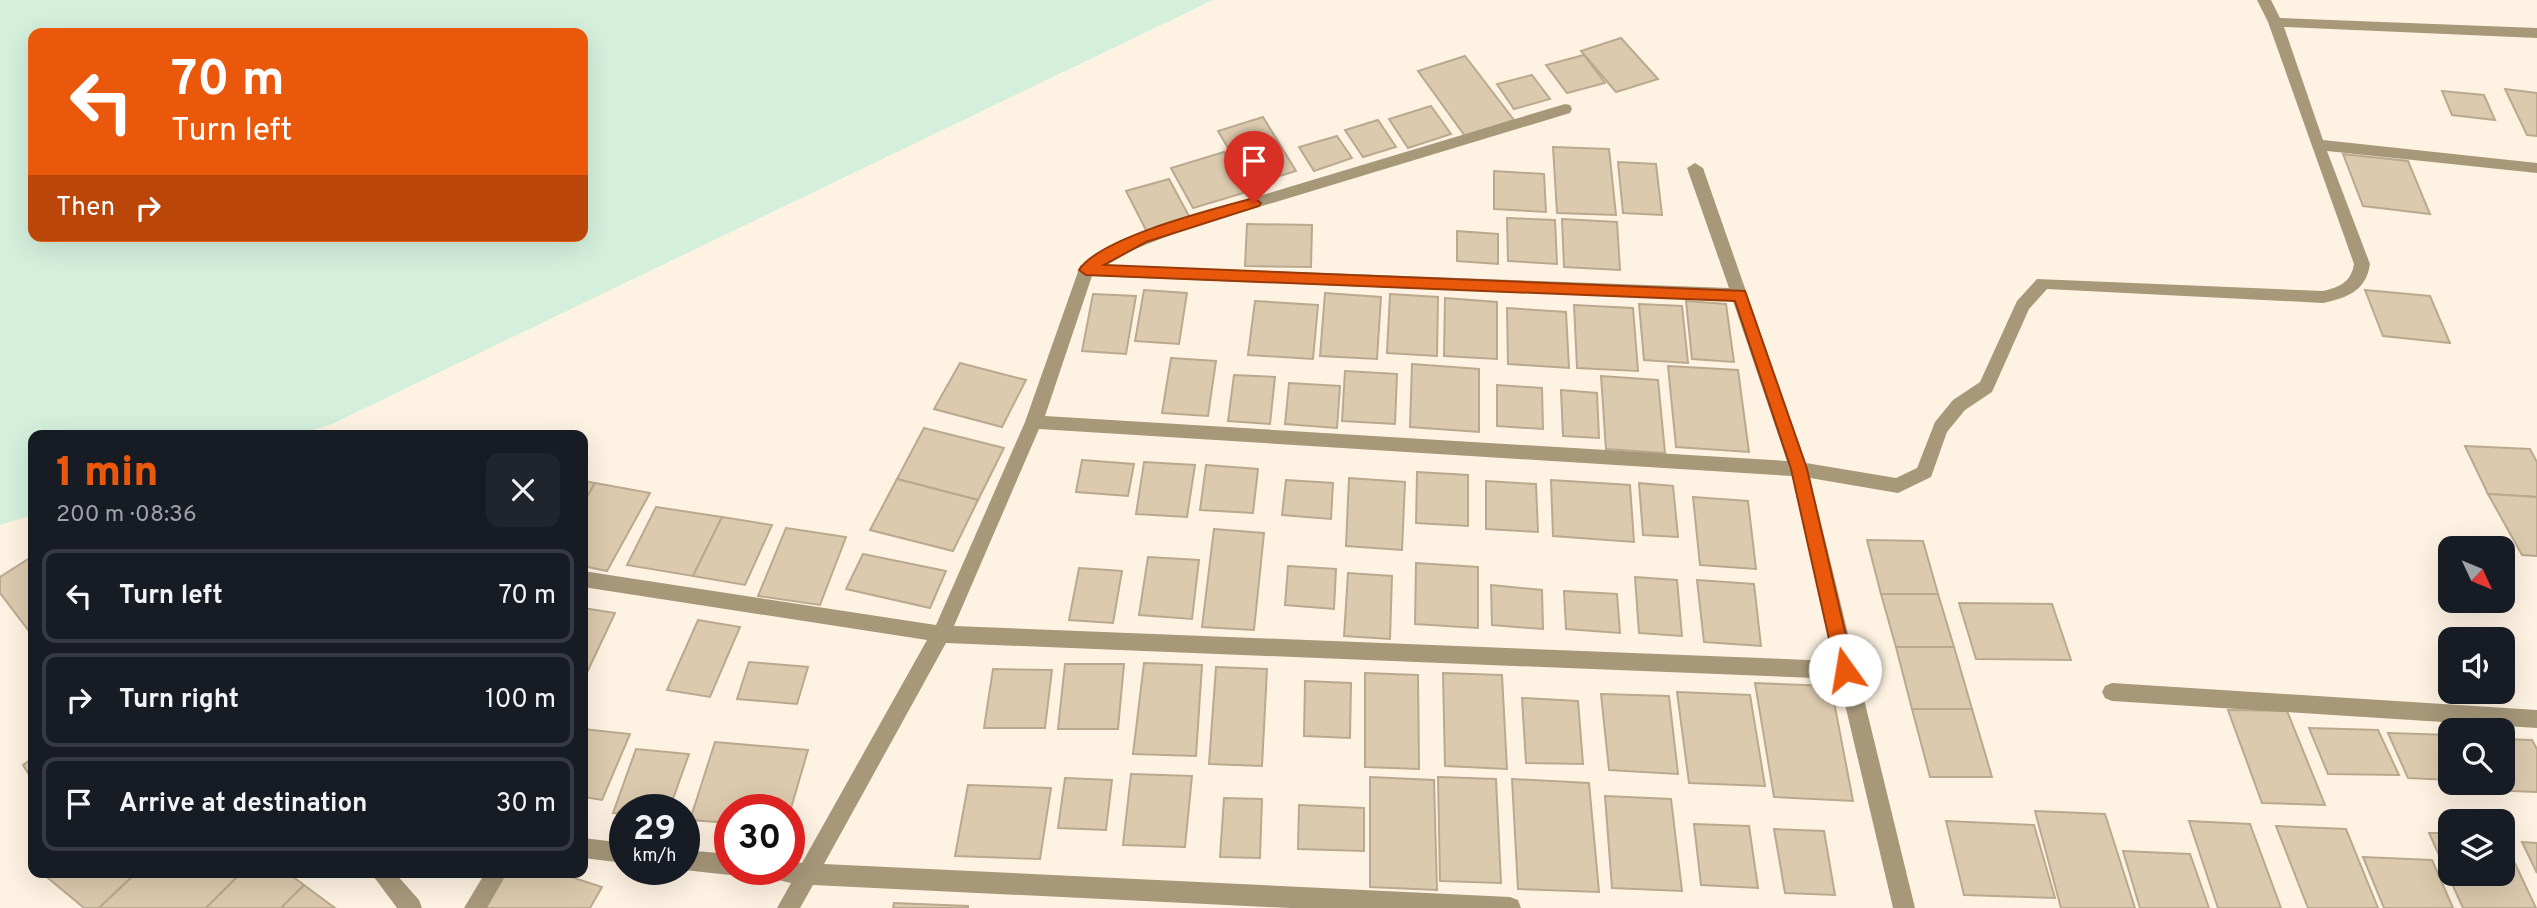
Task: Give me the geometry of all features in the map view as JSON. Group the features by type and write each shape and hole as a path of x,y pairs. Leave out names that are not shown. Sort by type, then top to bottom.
{"street":[{"path":"1034,422 1799,469 1898,485 1924,472 1933,439 1958,406 1985,389 2004,351 2019,310 2029,293 2043,283 2323,297 2347,292 2361,277 2362,264 2275,22 2264,0"},
{"path":"2275,22 2537,33"},
{"path":"788,908 941,634 1034,422 1086,270 1119,249 1178,226 1565,109"},
{"path":"2317,145 2537,168"},
{"path":"1695,168 1799,469 1904,908"},
{"path":"1086,270 1740,295"},
{"path":"588,580 941,634 1845,670"},
{"path":"2112,692 2537,719"},
{"path":"588,849 609,851"},
{"path":"805,874 1510,908"},
{"path":"385,878 411,908"},
{"path":"475,908 494,878"}],"green space":[{"path":"0,0 1213,0 332,424 312,430 28,430 28,517 0,525"}],"building":[{"path":"1621,38 1658,79 1616,92 1581,51"},
{"path":"1584,55 1605,83 1567,93 1546,65"},
{"path":"1465,56 1514,120 1465,136 1418,71"},
{"path":"1532,75 1550,99 1514,109 1497,84"},
{"path":"2505,89 2537,93 2537,136 2527,135"},
{"path":"2442,91 2484,95 2495,120 2452,115"},
{"path":"1431,106 1451,134 1408,148 1389,119"},
{"path":"1263,117 1296,171 1250,185 1218,131"},
{"path":"1378,120 1396,147 1363,157 1345,130"},
{"path":"1337,136 1352,158 1314,171 1299,147"},
{"path":"1553,147 1609,149 1616,215 1557,213"},
{"path":"1224,152 1247,192 1193,208 1171,168"},
{"path":"2343,154 2408,161 2430,214 2363,206"},
{"path":"1618,162 1656,164 1662,215 1623,213"},
{"path":"1494,171 1544,174 1546,212 1494,209"},
{"path":"1169,179 1190,218 1147,232 1126,191"},
{"path":"1507,218 1555,220 1557,264 1508,261"},
{"path":"1562,219 1617,222 1620,270 1564,267"},
{"path":"1247,224 1312,225 1311,267 1245,266"},
{"path":"1457,231 1498,234 1498,264 1457,261"},
{"path":"1144,290 1187,293 1179,344 1135,341"},
{"path":"2365,290 2430,296 2450,343 2383,336"},
{"path":"1325,293 1381,297 1377,359 1320,356"},
{"path":"1093,294 1136,296 1126,354 1082,351"},
{"path":"1390,294 1438,297 1437,356 1387,353"},
{"path":"1445,298 1497,302 1497,359 1444,356"},
{"path":"1255,301 1318,305 1313,359 1248,355"},
{"path":"1686,301 1726,304 1734,362 1692,359"},
{"path":"1639,304 1682,306 1688,363 1644,360"},
{"path":"1574,305 1633,308 1638,371 1577,368"},
{"path":"1507,308 1566,312 1569,368 1508,364"},
{"path":"1171,358 1216,361 1208,416 1162,413"},
{"path":"960,363 1026,380 1002,427 934,409"},
{"path":"1412,364 1479,369 1479,432 1410,427"},
{"path":"1668,366 1738,370 1749,452 1676,447"},
{"path":"1345,371 1397,374 1395,424 1342,421"},
{"path":"1234,375 1275,377 1270,424 1228,421"},
{"path":"1601,376 1658,380 1665,453 1606,449"},
{"path":"1289,383 1340,386 1337,428 1285,424"},
{"path":"1497,385 1542,388 1543,429 1497,426"},
{"path":"1561,390 1597,393 1599,438 1563,436"},
{"path":"924,428 1004,448 978,500 897,479"},
{"path":"2465,446 2530,449 2537,462 2537,497 2488,494"},
{"path":"1082,460 1134,464 1128,496 1076,492"},
{"path":"1144,462 1195,465 1187,517 1136,514"},
{"path":"1206,465 1258,469 1253,513 1200,510"},
{"path":"1417,472 1468,475 1468,526 1416,523"},
{"path":"1349,478 1405,482 1402,550 1346,546"},
{"path":"897,479 978,500 953,551 870,530"},
{"path":"1286,480 1333,483 1331,519 1282,515"},
{"path":"1551,480 1630,485 1634,542 1553,536"},
{"path":"1486,481 1536,484 1538,532 1486,529"},
{"path":"588,482 595,483 588,495"},
{"path":"595,483 650,493 607,571 588,567 588,495"},
{"path":"1639,483 1673,486 1678,537 1643,535"},
{"path":"2488,494 2537,497 2537,556 2522,555 2515,542 2515,536 2511,536"},
{"path":"1693,497 1748,501 1756,569 1700,565"},
{"path":"656,507 722,517 693,576 627,565"},
{"path":"722,517 772,525 745,585 693,576"},
{"path":"786,528 846,537 820,605 758,596"},
{"path":"1214,529 1264,533 1254,630 1202,627"},
{"path":"1867,540 1923,541 1938,594 1881,594"},
{"path":"863,554 946,571 930,608 846,589"},
{"path":"1148,557 1199,560 1192,619 1139,615"},
{"path":"28,559 28,630 0,593 0,577"},
{"path":"1416,563 1478,567 1478,628 1415,624"},
{"path":"1288,566 1336,569 1334,609 1285,605"},
{"path":"1079,568 1122,571 1113,623 1069,620"},
{"path":"1348,573 1392,576 1390,639 1344,636"},
{"path":"1635,577 1677,580 1682,636 1639,633"},
{"path":"1697,580 1754,584 1761,646 1704,642"},
{"path":"1491,585 1542,590 1543,629 1492,625"},
{"path":"1564,591 1617,594 1620,633 1566,629"},
{"path":"1881,594 1938,594 1954,647 1896,647"},
{"path":"1959,603 2052,604 2071,660 1976,659"},
{"path":"588,609 615,613 588,670"},
{"path":"698,620 740,627 710,697 667,690"},
{"path":"1896,647 1954,647 1972,709 1912,709"},
{"path":"749,662 808,667 797,704 737,699"},
{"path":"1144,663 1202,665 1196,756 1133,754"},
{"path":"1065,664 1124,664 1118,729 1058,729"},
{"path":"1216,667 1267,669 1262,766 1209,764"},
{"path":"993,669 1052,670 1045,728 984,728"},
{"path":"1365,673 1418,675 1419,769 1365,767"},
{"path":"1443,673 1502,675 1507,769 1445,766"},
{"path":"1305,681 1351,683 1350,738 1304,736"},
{"path":"1755,683 1831,686 1853,801 1774,797"},
{"path":"1677,692 1750,695 1765,786 1689,783"},
{"path":"1601,694 1669,696 1678,774 1609,770"},
{"path":"1522,698 1578,701 1583,764 1526,763"},
{"path":"1912,709 1972,709 1992,777 1930,777"},
{"path":"2228,710 2287,711 2325,805 2262,803"},
{"path":"2309,728 2378,730 2399,775 2328,774"},
{"path":"588,730 630,734 602,800 588,798"},
{"path":"2388,733 2438,735 2438,779 2408,778"},
{"path":"2515,739 2532,740 2537,749 2537,792 2515,791"},
{"path":"715,742 808,750 795,794 714,794 714,822 700,821 698,794"},
{"path":"636,749 689,754 675,794 620,794"},
{"path":"1131,774 1192,776 1185,847 1123,845"},
{"path":"1370,777 1434,780 1437,890 1370,887"},
{"path":"1438,777 1496,779 1501,883 1440,881"},
{"path":"1065,778 1112,780 1106,830 1058,828"},
{"path":"1512,779 1589,783 1599,892 1518,889"},
{"path":"968,785 1051,788 1040,859 955,856"},
{"path":"1605,796 1671,799 1682,891 1612,888"},
{"path":"1224,798 1262,799 1260,858 1220,857"},
{"path":"1299,805 1364,808 1364,851 1298,849"},
{"path":"2035,811 2105,814 2135,908 2061,908"},
{"path":"1946,821 2034,825 2055,898 1964,895"},
{"path":"2189,821 2250,824 2281,908 2218,908"},
{"path":"1694,824 1749,826 1758,888 1701,885"},
{"path":"2276,826 2346,829 2378,908 2308,908"},
{"path":"1774,829 1824,831 1835,895 1785,893"},
{"path":"2429,833 2438,833 2438,853"},
{"path":"2522,842 2537,843 2537,873"},
{"path":"2123,851 2190,854 2209,908 2140,908"},
{"path":"2363,857 2432,860 2438,874 2438,886 2443,886 2453,908 2384,908"},
{"path":"2515,864 2536,908 2463,908 2453,886 2515,886"},
{"path":"48,878 131,878 99,908 84,908"},
{"path":"131,878 236,878 206,908 99,908"},
{"path":"236,878 295,878 304,885 281,908 206,908"},
{"path":"501,878 574,878 602,887 590,908 483,908"},
{"path":"304,885 335,908 281,908"},
{"path":"894,903 968,906 968,908 893,908"}],"route":[{"path":"1254,203 1141,239 1100,259 1086,270 1740,295 1799,469 1845,670"}]}
